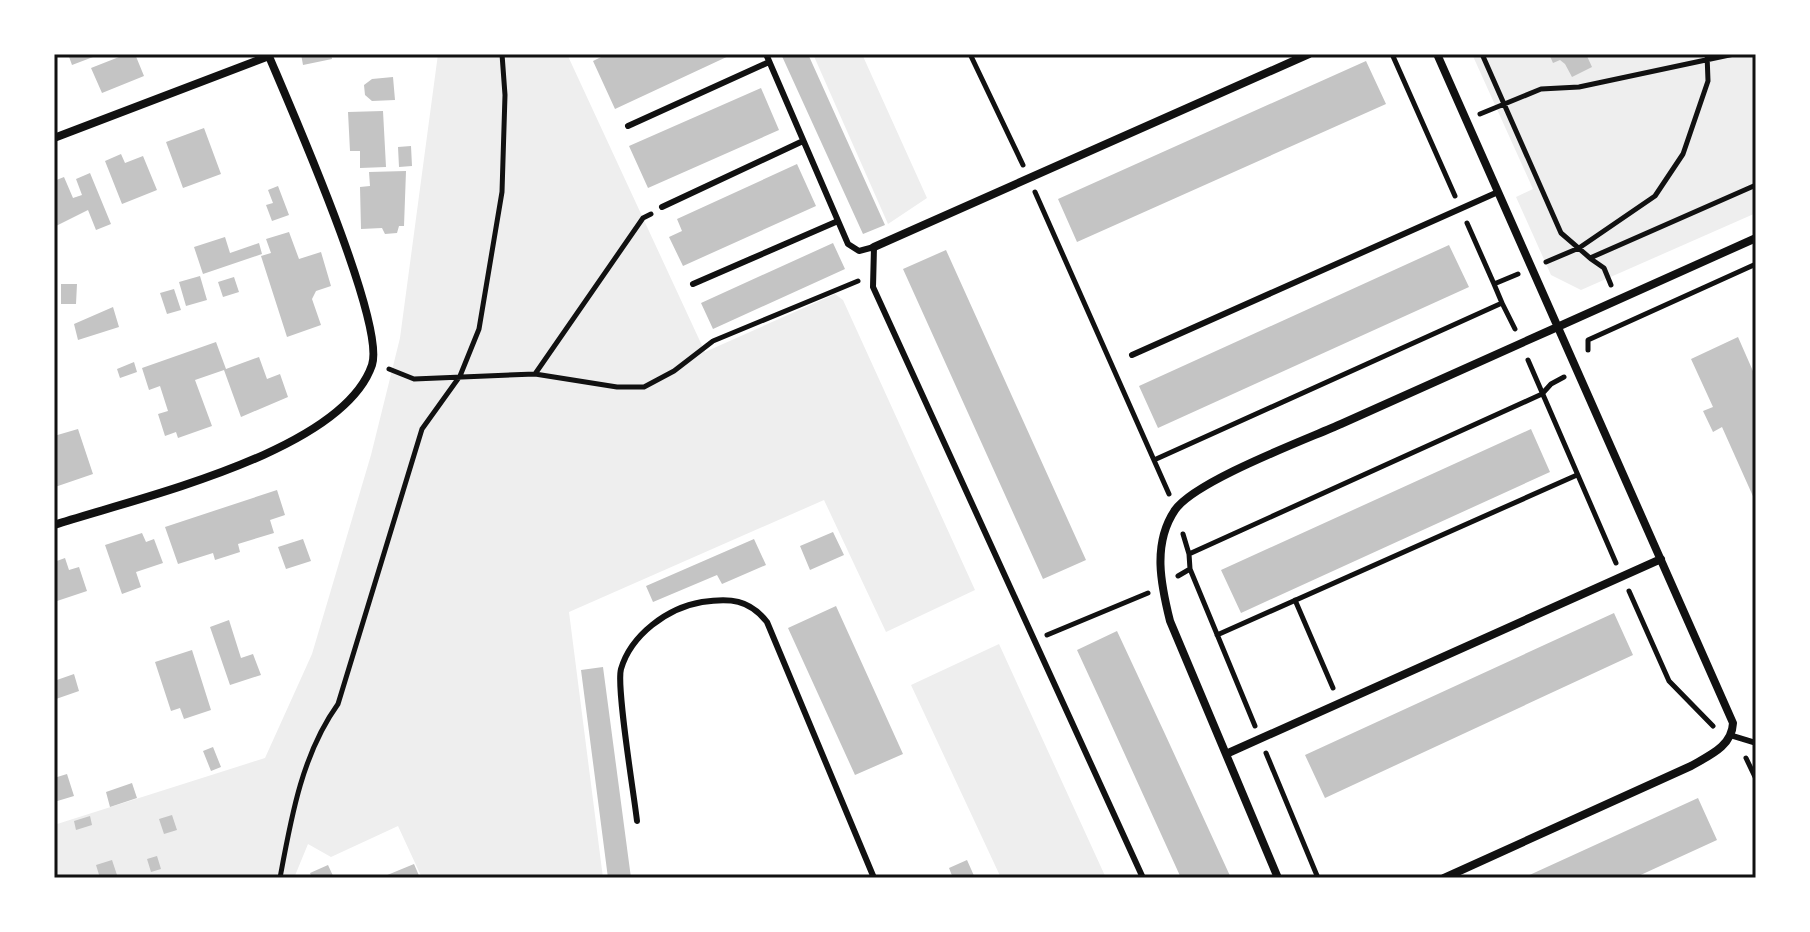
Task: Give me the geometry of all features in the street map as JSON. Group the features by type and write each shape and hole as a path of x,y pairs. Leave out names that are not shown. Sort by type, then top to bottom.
{"street":[{"path":"874,247 1309,54"},
{"path":"1437,54 1733,723 1733,736 1691,766 1444,878"},
{"path":"54,138 268,55 339,227 369,327 373,362 360,387 336,413 290,443 228,468 54,525"},
{"path":"1278,878 1170,621 1161,585 1160,552 1176,508 1198,490 1756,238"},
{"path":"1226,754 1661,559"}],"lane":[{"path":"766,54 848,244 859,251 874,247 873,287 1143,878"},
{"path":"628,126 769,62"},
{"path":"662,207 803,141"},
{"path":"1132,355 1498,192"},
{"path":"693,284 838,221"},
{"path":"637,821 620,672 633,640 663,617 698,603 733,599 754,606 767,622 874,878"},
{"path":"1733,736 1756,743"}],"path":[{"path":"280,878 292,817 305,774 319,732 338,704 422,429 460,376 479,329 502,192 505,95 502,54"},
{"path":"970,54 1029,178 1176,508"},
{"path":"1392,54 1514,328"},
{"path":"1482,54 1561,233 1604,268 1614,291"},
{"path":"1466,120 1541,89 1579,87 1734,54"},
{"path":"1494,284 1579,248 1655,196 1683,154 1708,81 1708,58"},
{"path":"1590,258 1756,185"},
{"path":"535,374 643,218 662,207"},
{"path":"1628,321 1756,264"},
{"path":"373,362 414,379 535,374 617,387 644,387 674,371 713,341 871,275"},
{"path":"1154,460 1502,303"},
{"path":"1035,640 1161,585 1190,569 1189,554 1542,394 1527,357"},
{"path":"1217,635 1577,475"},
{"path":"1295,600 1340,703"}],"shaded area":[{"path":"438,54 567,54 705,352 835,294 843,300 975,590 886,632 824,500 569,612 603,878 422,878 398,826 331,857 308,844 294,878 54,878 54,825 265,758 312,654 371,455 400,338"},
{"path":"813,54 862,54 927,198 888,224"},
{"path":"1472,54 1756,54 1756,213 1581,290 1551,275 1516,197 1533,189"},
{"path":"999,644 1106,878 1001,878 911,685"}],"building":[{"path":"68,54 101,54 72,65"},
{"path":"118,54 135,54 144,76 102,93 91,68 119,57"},
{"path":"301,54 331,54 332,59 303,65"},
{"path":"607,54 733,54 615,109 593,61"},
{"path":"781,54 808,54 885,225 863,234"},
{"path":"1549,54 1586,54 1592,67 1572,77 1565,64 1560,60 1553,63"},
{"path":"1366,61 1386,104 1077,242 1058,199"},
{"path":"393,77 395,100 372,101 365,95 364,85 372,79"},
{"path":"761,88 779,130 648,188 629,146"},
{"path":"383,111 386,167 360,168 360,151 350,151 348,112"},
{"path":"204,128 221,174 183,188 166,142"},
{"path":"411,146 412,166 399,167 398,147"},
{"path":"121,154 125,163 143,156 157,190 122,204 105,161"},
{"path":"797,164 816,206 683,266 669,237 682,231 677,219"},
{"path":"406,171 404,226 399,226 397,233 385,234 382,228 361,229 360,187 370,186 369,172"},
{"path":"90,173 111,224 96,230 88,210 54,227 54,181 64,177 73,198 82,195 76,179"},
{"path":"278,186 289,215 272,221 266,205 273,203 268,190"},
{"path":"289,232 299,259 321,252 331,286 316,291 312,299 321,325 287,337 261,256 271,253 266,239"},
{"path":"225,237 230,253 259,243 262,254 203,274 194,247"},
{"path":"833,243 845,269 713,329 701,303"},
{"path":"1449,245 1469,287 1158,428 1139,386"},
{"path":"946,250 1086,560 1043,579 903,269"},
{"path":"200,276 207,300 186,306 179,282"},
{"path":"234,277 239,292 223,297 218,282"},
{"path":"61,284 77,284 76,304 61,304"},
{"path":"174,289 181,310 167,314 160,293"},
{"path":"113,307 119,327 78,340 74,324"},
{"path":"1738,337 1756,378 1756,503 1722,427 1713,432 1703,411 1713,407 1691,359"},
{"path":"216,342 226,369 259,357 267,379 280,374 288,397 241,417 224,370 195,380 212,426 178,438 176,432 165,436 158,414 168,411 160,386 149,390 142,368"},
{"path":"134,362 137,372 120,378 117,369"},
{"path":"78,429 93,474 55,487 54,436"},
{"path":"1531,429 1550,472 1241,613 1221,570"},
{"path":"277,490 285,515 270,520 274,533 238,544 240,552 215,560 213,553 178,564 165,527"},
{"path":"833,532 844,555 810,570 800,546"},
{"path":"142,533 146,542 154,539 163,563 136,572 141,587 122,594 105,545"},
{"path":"303,539 311,561 286,569 278,547"},
{"path":"754,539 766,565 722,584 717,575 653,602 646,586"},
{"path":"65,558 69,570 79,567 87,591 54,602 54,562"},
{"path":"836,606 903,754 855,775 788,628"},
{"path":"1614,613 1633,655 1325,798 1305,755"},
{"path":"229,620 241,658 253,654 261,675 230,685 210,627"},
{"path":"1117,631 1231,878 1181,878 1077,650"},
{"path":"192,650 211,710 184,719 180,708 171,711 155,662"},
{"path":"603,667 631,878 608,878 581,670"},
{"path":"74,674 79,691 56,699 54,681"},
{"path":"213,747 221,767 211,771 203,751"},
{"path":"67,774 74,796 54,802 54,778"},
{"path":"132,783 137,798 110,807 106,792"},
{"path":"1698,798 1717,840 1634,878 1523,878"},
{"path":"172,815 177,830 164,834 159,819"},
{"path":"90,816 92,825 76,830 74,821"},
{"path":"157,856 161,869 151,872 147,859"},
{"path":"112,860 118,878 100,878 96,865"},
{"path":"967,860 975,878 953,878 949,868"},
{"path":"414,864 420,878 380,878"},
{"path":"328,865 334,878 312,878 310,873"}]}
